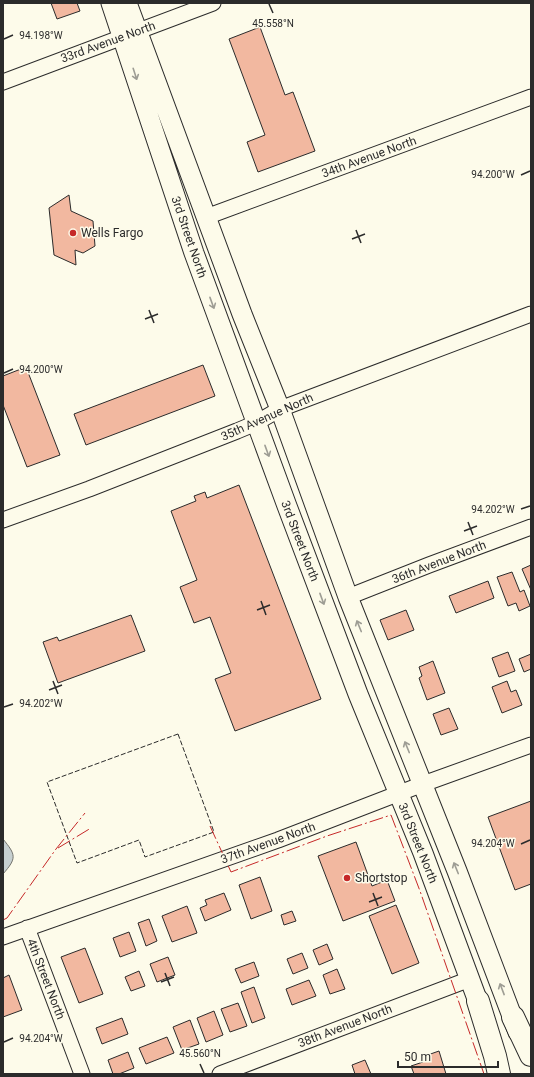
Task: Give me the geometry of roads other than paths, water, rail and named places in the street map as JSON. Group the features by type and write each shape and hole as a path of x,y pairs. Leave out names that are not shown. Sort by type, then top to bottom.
{"highway":[{"path":"478,1001 499,1074"},
{"path":"513,1017 531,1055"}],"main road":[{"name":"3rd Street North","path":"111,3 130,34 206,218 242,314 280,408 348,597 531,1065"},
{"name":"3rd Street North","path":"127,3 130,34 194,253 350,674 423,853 506,1074"}],"street":[{"name":"33rd Avenue North","path":"3,82 213,3"},
{"name":"34th Avenue North","path":"206,218 531,97"},
{"name":"35th Avenue North","path":"3,520 89,489 256,423 280,408 531,314"},
{"name":"36th Avenue North","path":"348,597 531,527"},
{"name":"37th Avenue North","path":"3,937 278,840 422,784 531,745"},
{"name":"4th Street North","path":"27,928 82,1074"},
{"name":"38th Avenue North","path":"220,1074 470,979"}],"place":[{"name":"Wells Fargo","path":"73,233"},
{"name":"Shortstop","path":"347,878"}]}
